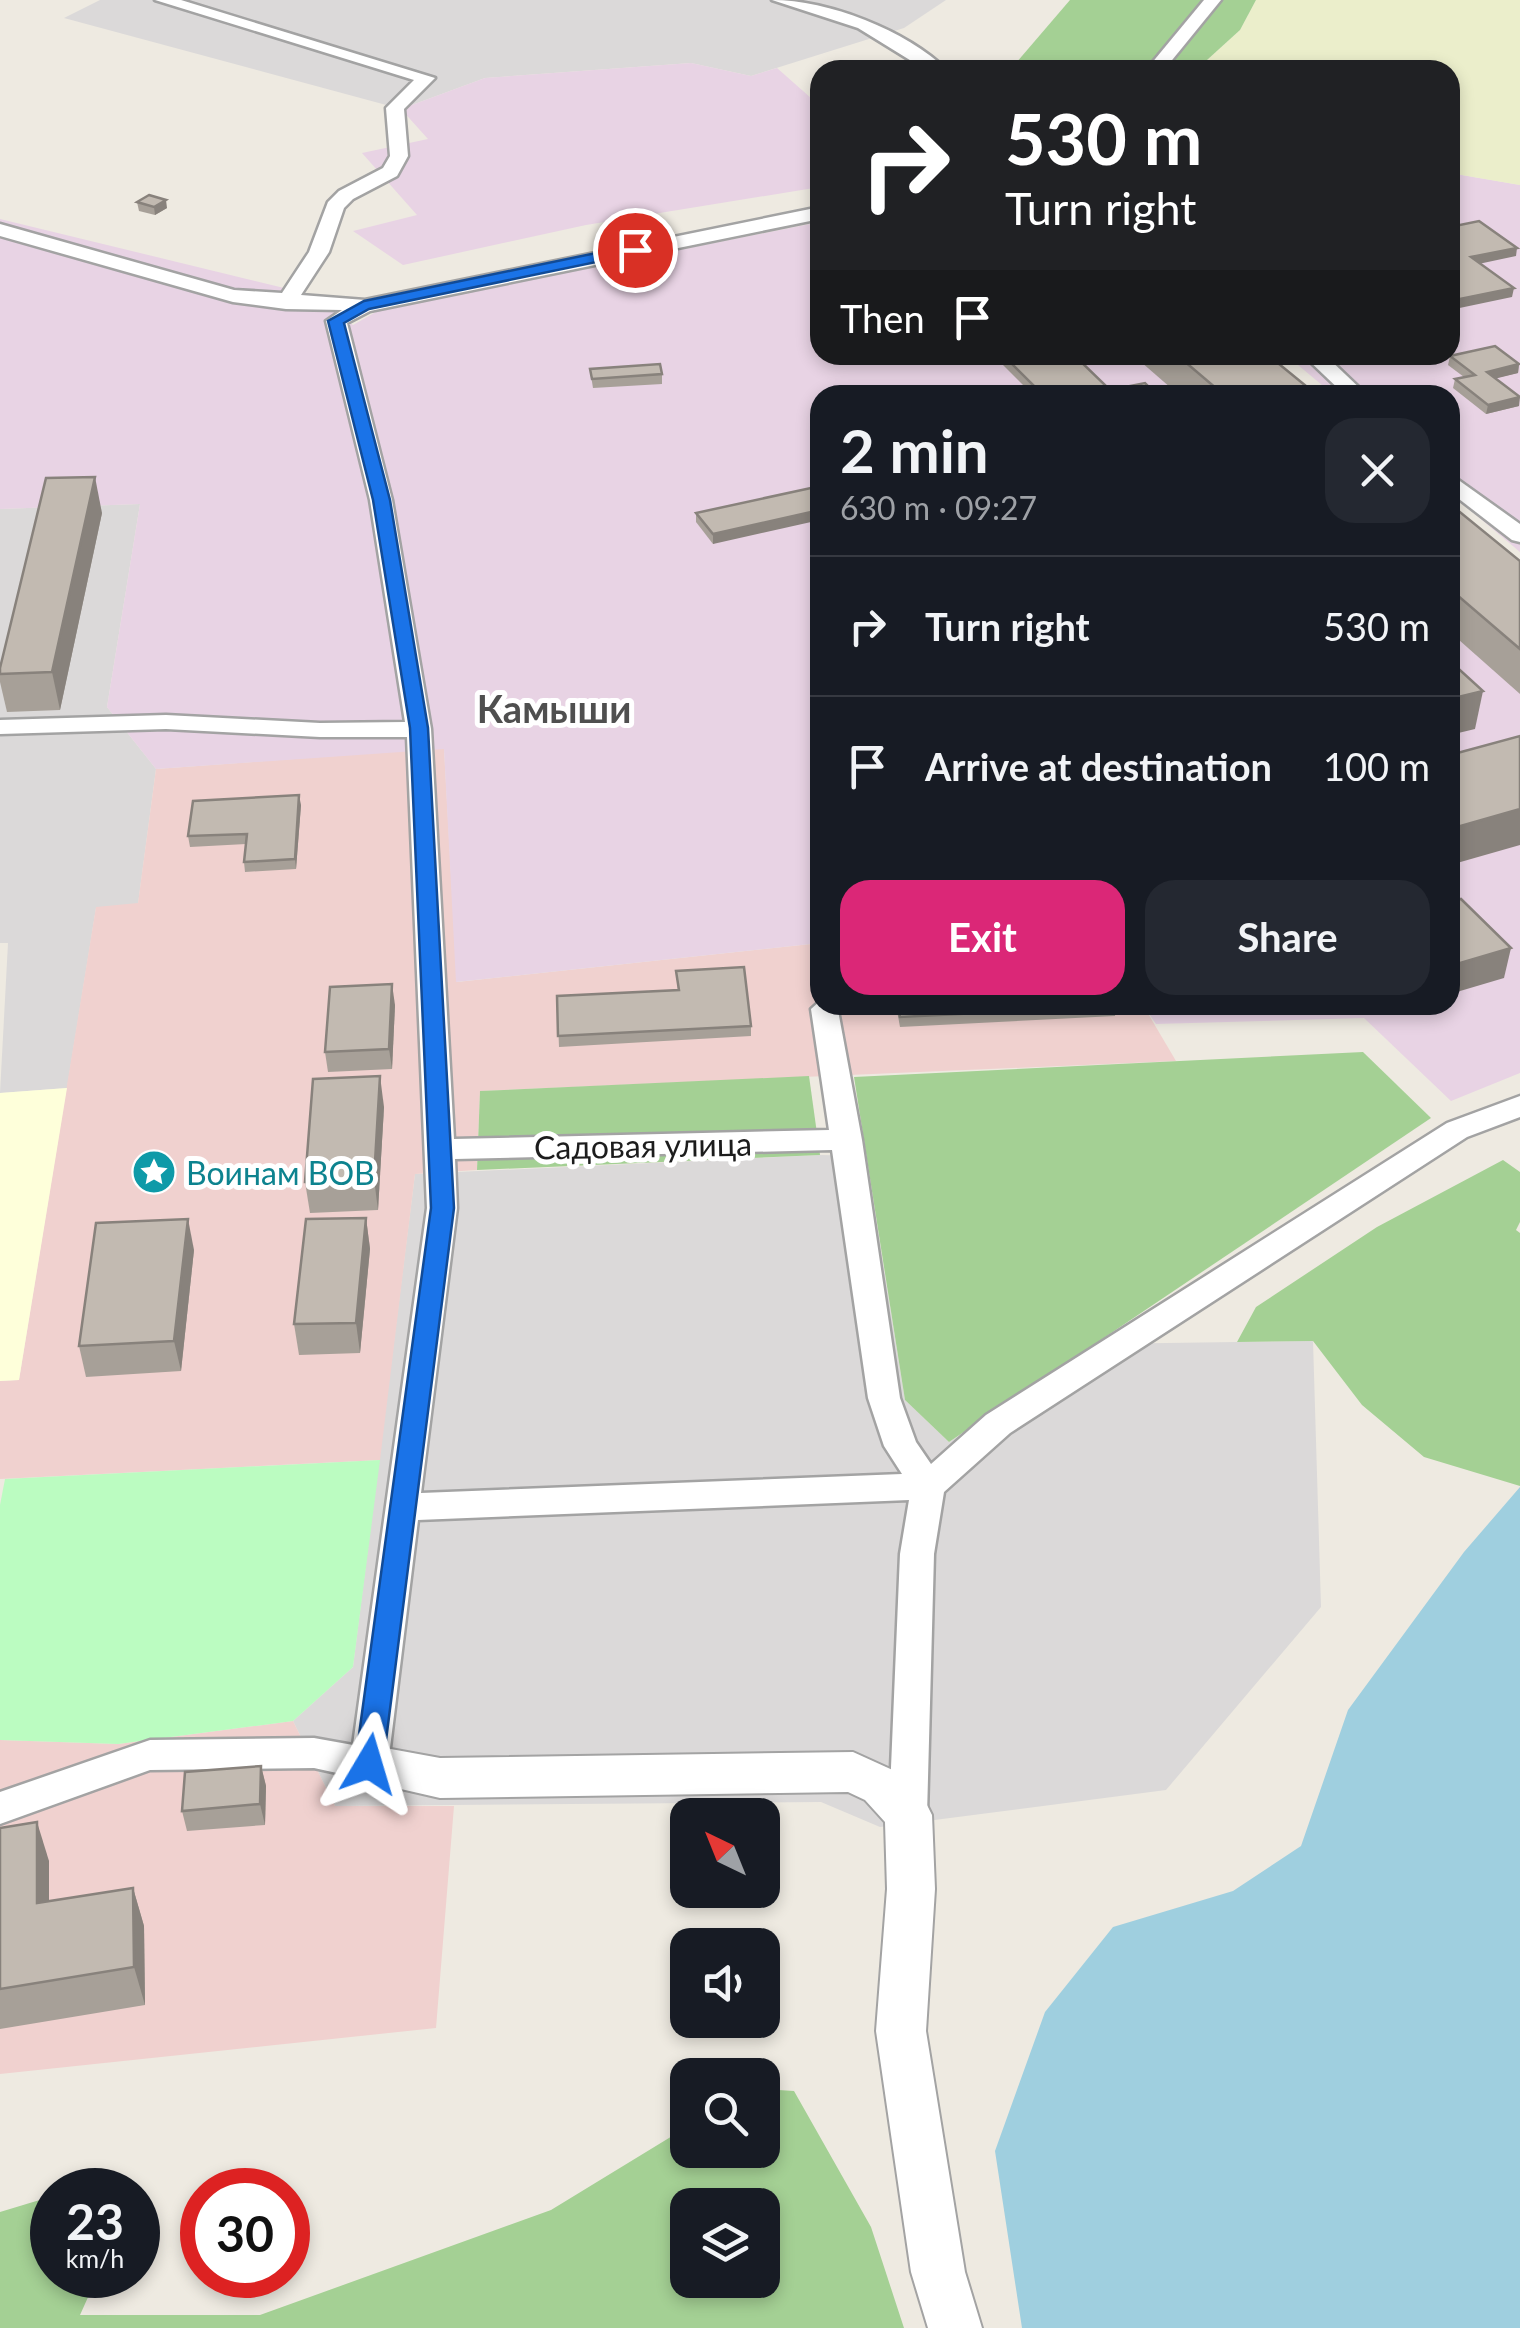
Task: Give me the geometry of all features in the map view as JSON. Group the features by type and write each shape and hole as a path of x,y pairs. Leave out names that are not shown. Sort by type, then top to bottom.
{"street":[{"path":"163,0 426,78 395,108 399,156 390,172 346,194 335,206 319,252 286,303"},
{"path":"780,0 864,24 922,60"},
{"path":"1162,60 1212,0"},
{"path":"0,230 233,296 364,306 810,215"},
{"path":"364,306 336,321 381,500 419,728 442,1208 369,1764"},
{"path":"1324,365 1346,385"},
{"path":"1460,489 1520,535"},
{"path":"0,726 166,722 320,730 419,728"},
{"path":"825,1015 884,1398 901,1446 928,1486 918,1554 908,1816 911,1889 901,2030 938,2272 956,2328"},
{"path":"403,1506 928,1486 998,1424 1457,1130 1520,1106"},
{"name":"Садовая улица","path":"440,1149 847,1140"},
{"path":"0,1808 150,1755 314,1752 440,1778 852,1772 881,1786 908,1816"}],"shaded area":[{"path":"100,0 946,0 904,28 751,76 691,63 485,78 401,109 64,18"},
{"path":"1256,0 1520,0 1520,185 1460,175 1460,60 1207,60 1240,30"},
{"path":"691,63 751,76 777,68 810,97 810,189 586,225 403,265 353,231 417,215 362,153 428,139 401,109 485,78"},
{"path":"1460,175 1520,185 1520,552 1460,501 1460,385 1322,385 1298,365 1460,365"},
{"path":"0,219 309,294 353,325 381,309 810,224 810,365 1234,365 1258,385 810,385 810,944 456,982 444,749 156,769 107,707 140,504 0,509"},
{"path":"140,504 107,707 156,769 138,904 96,908 67,1088 0,1093 8,943 0,943 0,509"},
{"path":"1460,554 1520,605 1520,1073 1451,1101 1364,1018 1156,1024 1150,1015 1460,1015"},
{"path":"444,748 457,982 810,944 810,1015 1149,1015 1176,1061 480,1091 477,1170 415,1174 380,1460 0,1479 0,1381 19,1380 96,907 138,903 156,769"},
{"path":"67,1088 19,1380 0,1381 0,1093"},
{"path":"866,1156 905,1400 949,1442 1096,1344 1313,1341 1321,1607 1166,1790 880,1827 821,1802 780,1802 780,1798 670,1798 670,1803 335,1806 293,1721 353,1667 415,1174"},
{"path":"293,1721 335,1806 454,1806 436,2028 0,2074 0,1740 118,1744"}],"green space":[{"path":"1070,0 1256,0 1240,30 1207,60 1019,60"},
{"path":"1363,1052 1431,1118 949,1442 905,1400 854,1077"},
{"path":"809,1076 820,1155 477,1170 480,1091"},
{"path":"1503,1160 1520,1172 1520,1222 1516,1230 1520,1233 1520,1486 1424,1457 1362,1405 1313,1341 1237,1342 1256,1307 1377,1227"},
{"path":"380,1460 353,1667 293,1721 118,1744 0,1740 0,1505 5,1479"},
{"path":"780,2090 794,2091 871,2227 904,2328 0,2328 0,2212 30,2203 30,2298 88,2298 80,2315 260,2315 551,2210 670,2137 670,2168 780,2168"}],"water":[{"path":"1520,1487 1520,2328 1022,2328 995,2151 1045,2012 1113,1927 1233,1891 1301,1846 1348,1710 1464,1552"}],"building":[{"path":"149,195 166,200 154,207 137,202"},
{"path":"1479,221 1517,248 1471,257 1514,288 1460,299 1460,225"},
{"path":"1495,346 1519,364 1487,372 1520,397 1488,405 1455,379 1475,375 1460,364 1460,354"},
{"path":"660,364 662,374 592,379 590,369"},
{"path":"1013,365 1084,365 1105,385 1033,385"},
{"path":"1189,365 1280,365 1305,385 1212,385"},
{"path":"95,477 52,672 0,674 46,478"},
{"path":"810,488 810,512 713,534 696,513"},
{"path":"1460,512 1520,561 1520,649 1460,598"},
{"path":"1460,670 1483,691 1460,697"},
{"path":"1520,736 1520,809 1460,826 1460,752"},
{"path":"299,795 295,859 244,862 247,834 188,836 193,801"},
{"path":"1461,899 1511,948 1460,963"},
{"path":"744,967 751,1026 558,1036 557,996 679,990 676,971"},
{"path":"392,984 389,1049 325,1052 330,987"},
{"path":"380,1076 374,1179 305,1182 313,1079"},
{"path":"366,1218 356,1323 294,1324 306,1219"},
{"path":"188,1219 174,1341 79,1346 96,1223"},
{"path":"261,1766 260,1804 182,1811 185,1772"},
{"path":"37,1822 37,1903 133,1888 134,1967 0,1989 0,1828"}],"place":[{"name":"Воинам ВОВ","path":"154,1172"}],"district":[{"name":"Камыши","path":"554,708"}],"route":[{"path":"369,1764 442,1208 419,728 381,500 336,321 364,306 635,250"}]}
